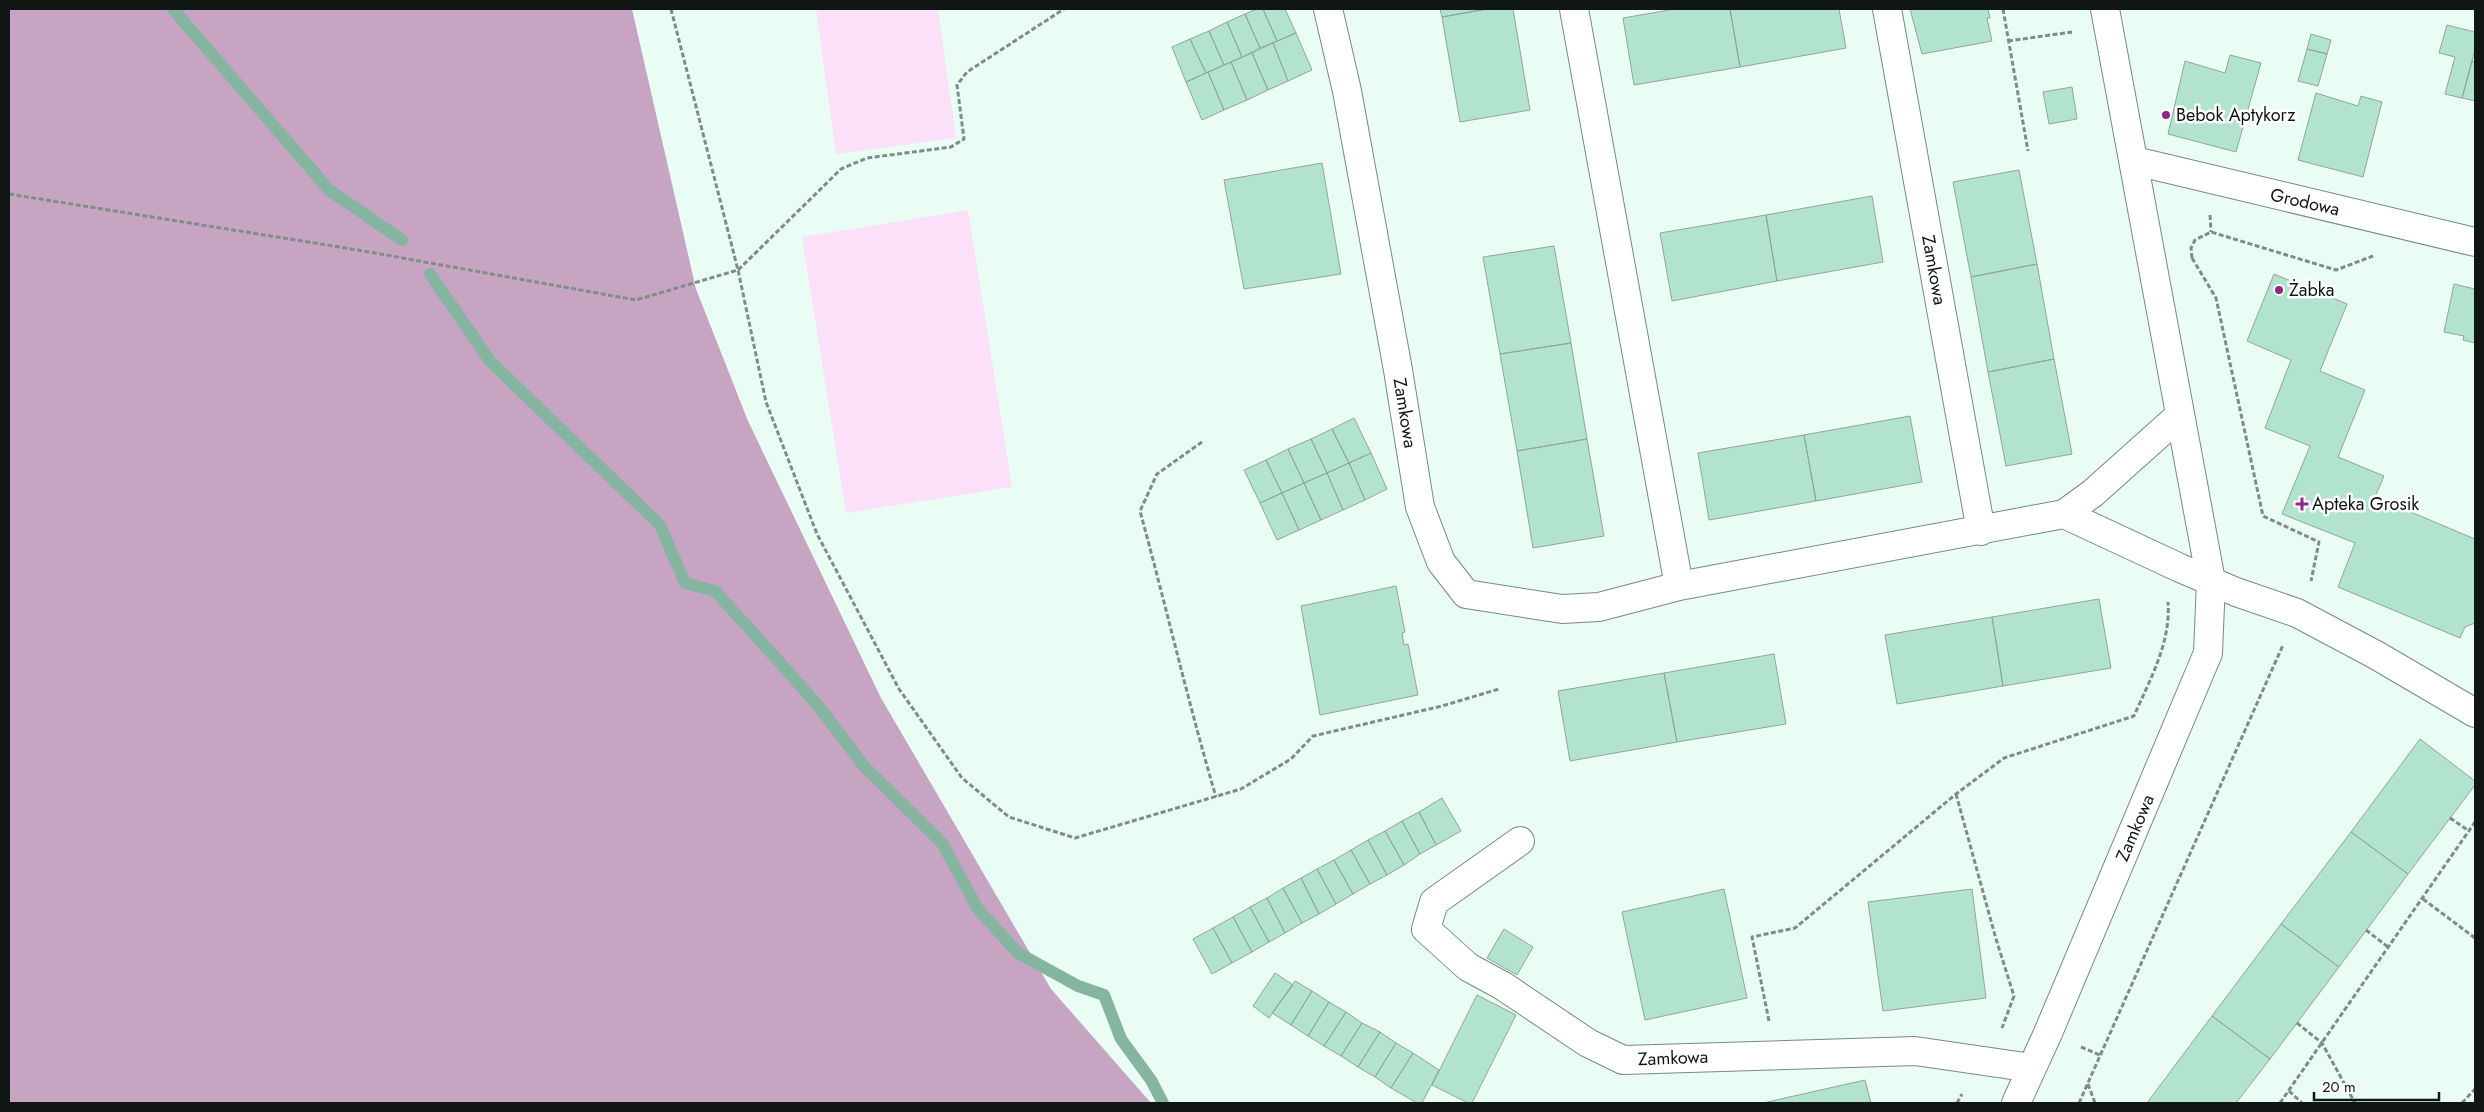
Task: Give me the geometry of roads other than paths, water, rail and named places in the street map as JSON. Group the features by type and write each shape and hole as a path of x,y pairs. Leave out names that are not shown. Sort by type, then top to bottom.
{"street":[{"name":"Zamkowa","path":"1328,9 1347,91 1398,370 1420,507 1440,562 1466,594 1562,609 1599,607 1679,586 2064,514 2094,493 2179,416"},
{"path":"1574,9 1679,586"},
{"name":"Zamkowa","path":"1887,9 1981,531"},
{"name":"Zamkowa","path":"2016,1103 2208,653 2211,581 2179,416 2135,161 2105,9"},
{"name":"Grodowa","path":"2135,161 2475,242"},
{"path":"2064,514 2166,562 2297,613 2376,655 2475,713"},
{"name":"Zamkowa","path":"1520,841 1434,902 1426,929 1468,967 1503,986 1588,1043 1623,1060 1915,1051 2032,1068"}],"waterway":[{"path":"173,9 329,190 402,240"},
{"path":"430,274 490,361 660,525 685,583 715,591 816,703 864,766 942,843 978,909 1018,953 1078,986 1104,995 1121,1039 1151,1080 1163,1103"}],"place":[{"name":"Bebok Aptykorz","path":"2166,115"},
{"name":"Żabka","path":"2279,290"},
{"name":"Apteka Grosik","path":"2302,504"}]}
